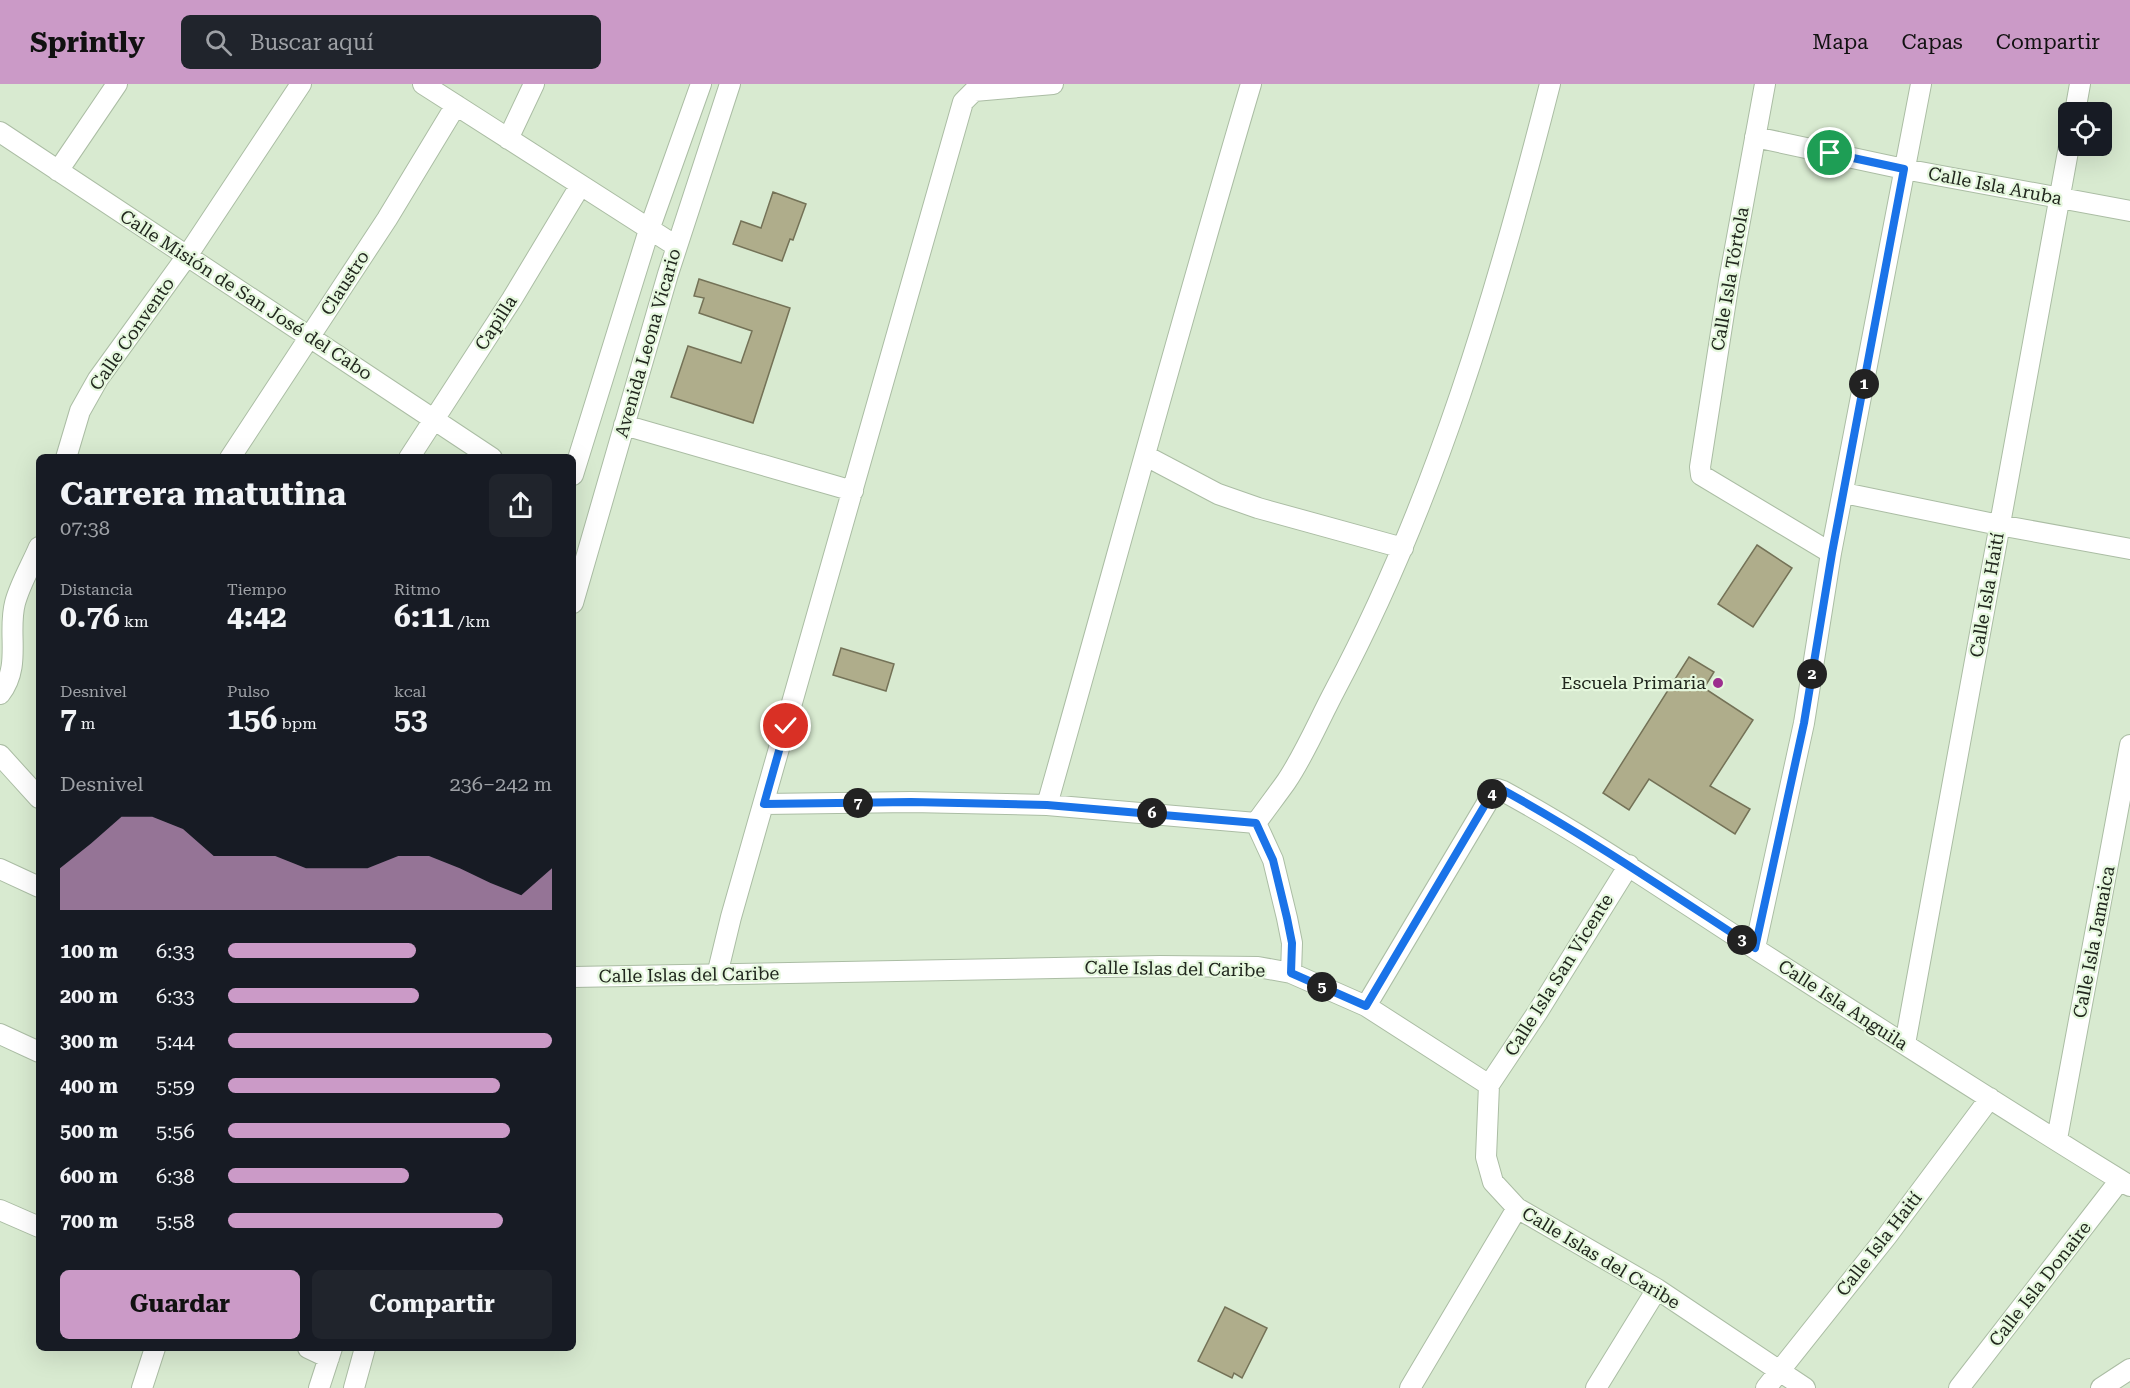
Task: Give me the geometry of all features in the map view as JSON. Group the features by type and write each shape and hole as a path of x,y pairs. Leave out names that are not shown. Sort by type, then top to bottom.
{"street":[{"path":"58,171 117,84"},
{"name":"Calle Convento","path":"68,448 80,411 98,379 187,256 301,84"},
{"path":"423,84 676,246"},
{"path":"508,139 534,84"},
{"name":"Avenida Leona Vicario","path":"576,465 649,230 701,84"},
{"name":"Avenida Leona Vicario","path":"576,593 676,246 730,84"},
{"path":"717,975 731,917 963,102 974,92 1053,84"},
{"path":"1047,805 1204,242 1251,84"},
{"path":"1256,823 1287,781 1356,651 1403,548 1464,387 1517,216 1550,84"},
{"name":"Calle Isla Tórtola","path":"1765,84 1729,281 1700,467 1701,475 1832,553"},
{"path":"1755,948 1804,723 1832,553 1921,84"},
{"path":"2076,102 2080,84"},
{"name":"Claustro","path":"233,454 387,219 456,105"},
{"name":"Calle Misión de San José del Cabo","path":"0,132 486,454"},
{"name":"Calle Isla Aruba","path":"1755,136 1904,169 2130,211"},
{"name":"Calle Isla Haití","path":"1905,1044 2066,156"},
{"name":"Capilla","path":"412,454 512,299 580,186"},
{"path":"624,426 853,491"},
{"path":"1146,456 1228,498 1403,548"},
{"path":"1844,493 2130,549"},
{"path":"0,694 7,683 12,662 15,605 36,555"},
{"name":"Calle Isla Jamaica","path":"2057,1139 2130,745"},
{"path":"0,755 36,795"},
{"name":"Calle Isla Anguila","path":"1366,1006 1492,793 1497,789 1503,790 1629,865 1755,948 2125,1183"},
{"path":"764,804 911,802 1047,805 1256,823"},
{"path":"1256,823 1273,860 1287,918 1292,943 1291,973"},
{"name":"Calle Isla San Vicente","path":"1489,1085 1537,1013 1629,865"},
{"path":"0,869 36,885"},
{"name":"Calle Islas del Caribe","path":"576,977 1160,966 1258,967 1291,973 1366,1006 1489,1085 1486,1157 1493,1182 1517,1208 1657,1289 1805,1388"},
{"path":"0,1034 36,1051"},
{"name":"Calle Isla Haití","path":"1766,1388 1887,1236 1990,1098"},
{"name":"Calle Isla Donaire","path":"1959,1388 2125,1183"},
{"path":"1410,1388 1517,1208"},
{"path":"0,1209 36,1226"},
{"path":"1596,1388 1657,1289"},
{"path":"142,1388 154,1351"},
{"path":"354,1388 365,1351"},
{"path":"319,1388 330,1353"},
{"path":"2101,1388 2130,1369"}],"building":[{"path":"773,192 806,204 793,240 790,239 782,261 733,244 741,221 761,228"},
{"path":"699,279 790,308 753,423 671,397 688,346 741,363 752,331 699,313 704,298 694,296"},
{"path":"1757,545 1792,568 1753,627 1718,604"},
{"path":"841,648 894,664 886,691 833,675"},
{"path":"1689,657 1714,672 1704,688 1753,720 1710,786 1750,809 1735,834 1649,779 1629,810 1603,793"},
{"path":"1225,1307 1267,1328 1242,1378 1234,1373 1232,1378 1198,1361"}],"place":[{"name":"Escuela Primaria","path":"1718,683"}],"route":[{"path":"786,726 764,804 911,802 1047,805 1256,823 1273,860 1287,918 1292,943 1291,973 1366,1006 1492,793 1497,789 1503,790 1548,815 1755,948 1804,723 1832,553 1904,169 1830,153"}]}
